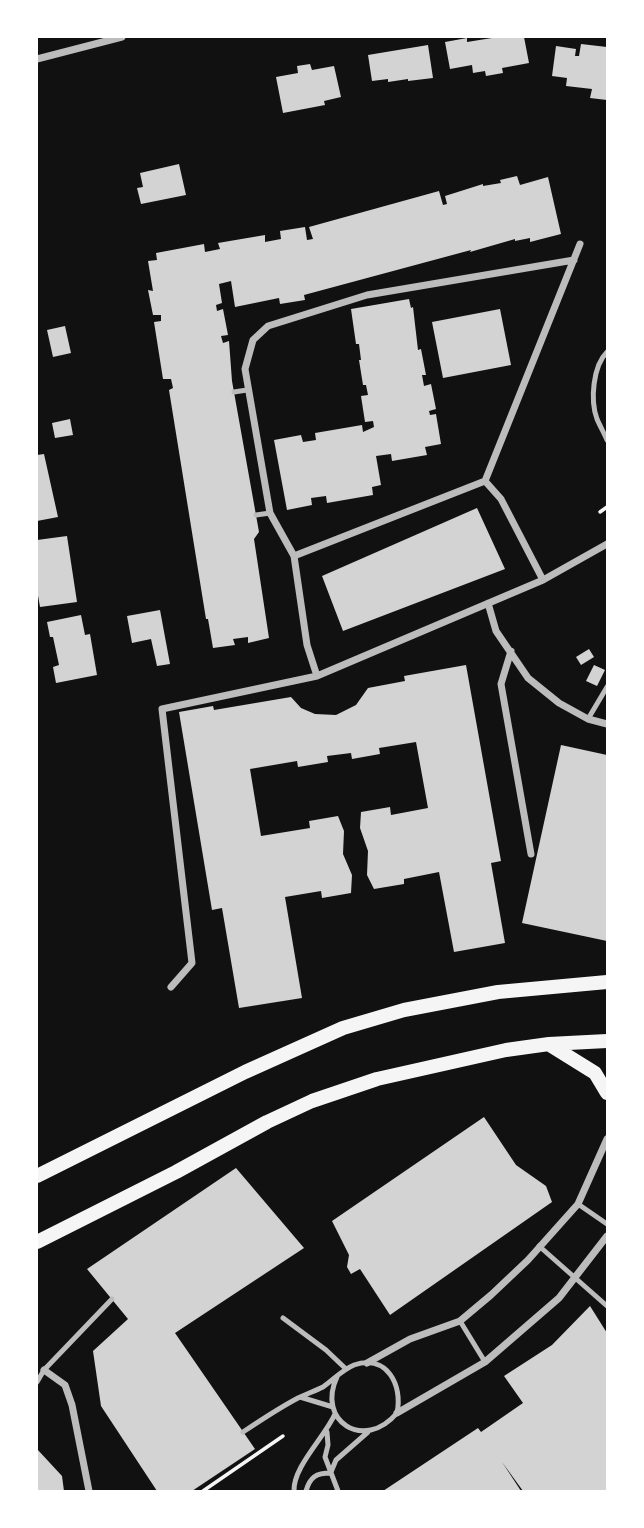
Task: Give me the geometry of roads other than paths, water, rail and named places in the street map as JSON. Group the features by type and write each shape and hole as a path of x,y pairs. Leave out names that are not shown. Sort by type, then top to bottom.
{"main road":[{"path":"37,1176 245,1072 343,1028 404,1010 498,992 607,982"},
{"path":"37,1242 312,1101 377,1079 506,1050 549,1044 607,1041"},
{"path":"549,1044 595,1073 607,1093"}],"street":[{"path":"37,59 122,37"},
{"path":"294,556 485,481 580,244"},
{"path":"317,676 307,645 294,556 270,513 247,390 245,369 253,340 268,326 367,295 574,260"},
{"path":"485,481 501,499 543,580"},
{"path":"171,987 191,963 162,709 317,676 543,580 607,544"},
{"path":"488,603 496,631 528,678 559,703 588,719 607,724"},
{"path":"511,651 500,684 531,854"},
{"path":"367,1363 410,1339 460,1321 491,1296 578,1204 607,1139"},
{"path":"397,1413 485,1362 559,1298 607,1236"},
{"path":"44,1370 65,1385 72,1405 89,1491"}],"lane":[{"path":"607,352 602,358 594,392 596,416 607,440"},
{"path":"234,392 247,390"},
{"path":"256,515 270,513"},
{"path":"588,719 607,687"},
{"path":"578,1204 607,1224"},
{"path":"539,1247 576,1276 607,1306"},
{"path":"37,1382 44,1370 112,1299"},
{"path":"283,1318 326,1350 346,1369"},
{"path":"460,1321 485,1362"},
{"path":"243,1432 300,1397 337,1377 346,1369 367,1363 388,1371 399,1391 397,1413 380,1429 368,1432 356,1431 344,1424 334,1411 300,1397"},
{"path":"294,1491 297,1473 327,1432 334,1411 332,1387 337,1377"},
{"path":"327,1432 325,1457 338,1491"},
{"path":"331,1472 336,1460 368,1432"},
{"path":"306,1491 314,1475 331,1472"}]}
